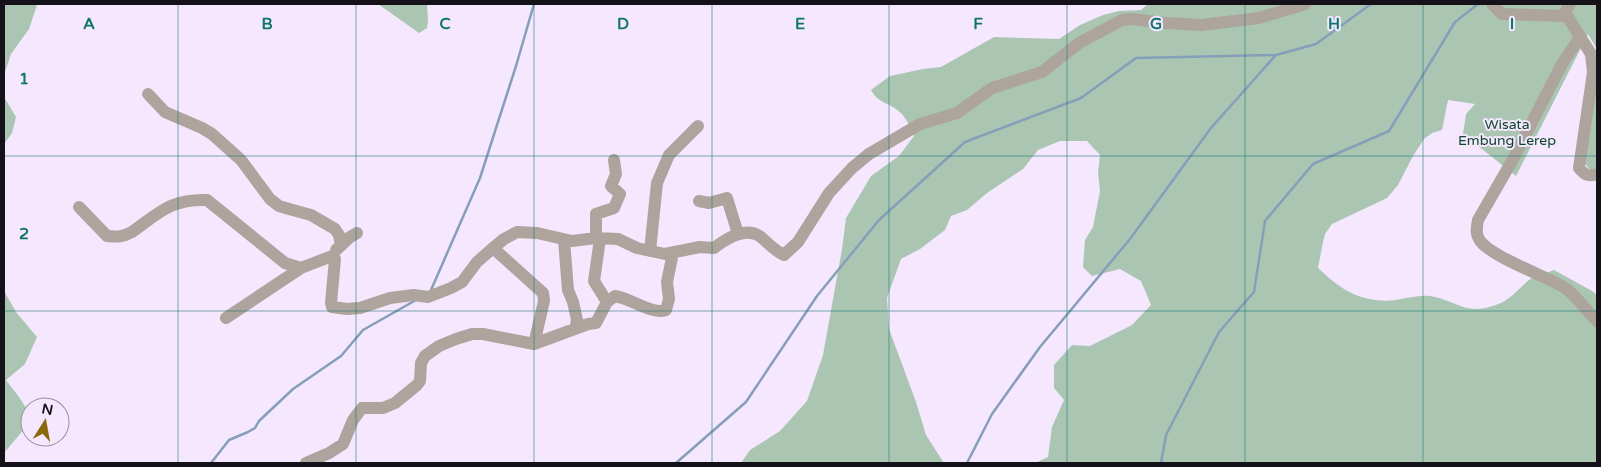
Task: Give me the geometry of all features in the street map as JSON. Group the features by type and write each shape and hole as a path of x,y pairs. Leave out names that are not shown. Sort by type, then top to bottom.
{"street":[{"path":"332,256 335,258 335,263 332,281 332,306 336,308 360,308 381,301 414,295 428,297 451,288 462,282 477,262 493,248 517,232 537,233 564,240 618,239 650,251 665,254 700,247 714,248 726,239 747,232 756,234 784,255 798,242 829,193 852,168 869,154 920,124 957,113 992,88 1042,72 1079,43 1122,20 1132,19 1165,24 1201,25 1259,18 1304,4"},
{"path":"1493,5 1502,14 1568,10 1580,37 1594,51 1593,72 1578,163 1579,168 1584,174 1590,176 1597,174"},
{"path":"1580,37 1562,64 1512,161 1478,220 1476,229 1477,237 1485,247 1524,269 1564,286 1597,321"},
{"path":"148,94 165,112 212,134 241,160 262,190 274,202 288,209 311,214 335,229 339,235 341,245"},
{"path":"650,251 657,183 669,155 698,126"},
{"path":"607,302 594,281 598,239 596,214 614,208 620,194 611,186 616,174 614,160"},
{"path":"699,201 709,203 727,198 738,234"},
{"path":"79,207 107,236 116,237 125,236 174,204 190,200 207,200 285,262 301,268"},
{"path":"226,318 301,268 332,256 341,245 357,233"},
{"path":"564,240 568,290 577,320 575,329"},
{"path":"493,248 543,292 544,301 534,344"},
{"path":"306,463 330,453 343,444 353,420 362,408 383,408 395,403 417,385 420,381 421,363 425,356 440,346 456,339 472,334 483,334 534,344 596,323 607,302 615,296 658,311 666,310 669,299 667,282 673,253"}],"green space":[{"path":"4,4 37,5 29,29 11,54 4,75"},
{"path":"378,4 427,4 427,28 419,33"},
{"path":"1148,4 1597,4 1597,49 1588,34 1516,176 1463,134 1466,114 1475,104 1448,100 1442,130 1432,133 1424,139 1398,185 1387,198 1332,224 1325,234 1318,268 1344,289 1373,300 1384,301 1430,296 1477,309 1501,303 1532,278 1554,270 1592,291 1597,295 1597,463 1035,463 1048,457 1052,427 1064,400 1054,388 1054,365 1072,345 1090,346 1132,325 1151,305 1141,281 1120,269 1092,276 1083,267 1085,240 1093,227 1100,191 1098,173 1100,155 1087,141 1060,141 1038,150 1023,169 987,193 967,210 951,216 945,230 920,249 901,259 887,298 889,329 926,435 944,463 741,463 750,450 780,431 807,401 823,355 846,218 871,176 899,156 914,136 902,114 892,106 879,100 871,90 890,76 941,67 994,37 1059,39 1080,25 1103,15 1119,11 1141,10"},
{"name":"Wisata Embung Lerep","path":"1597,76 1597,168 1590,170 1584,162"},
{"path":"4,97 16,117 12,133 4,144"},
{"path":"4,291 16,312 37,337 25,364 6,380 20,398 20,434 4,453"}],"waterway":[{"path":"431,290 480,178 534,4"},
{"path":"676,463 746,402 817,296 879,220 965,142 1081,98 1136,58 1276,55 1316,44 1371,4"},
{"path":"1161,463 1166,435 1219,332 1254,292 1265,221 1313,164 1389,131 1455,22 1478,4"},
{"path":"967,463 992,414 1040,347 1130,239 1211,128 1276,55"},
{"path":"211,463 229,440 255,428 259,421 293,389 341,356 363,330 416,300"}]}
